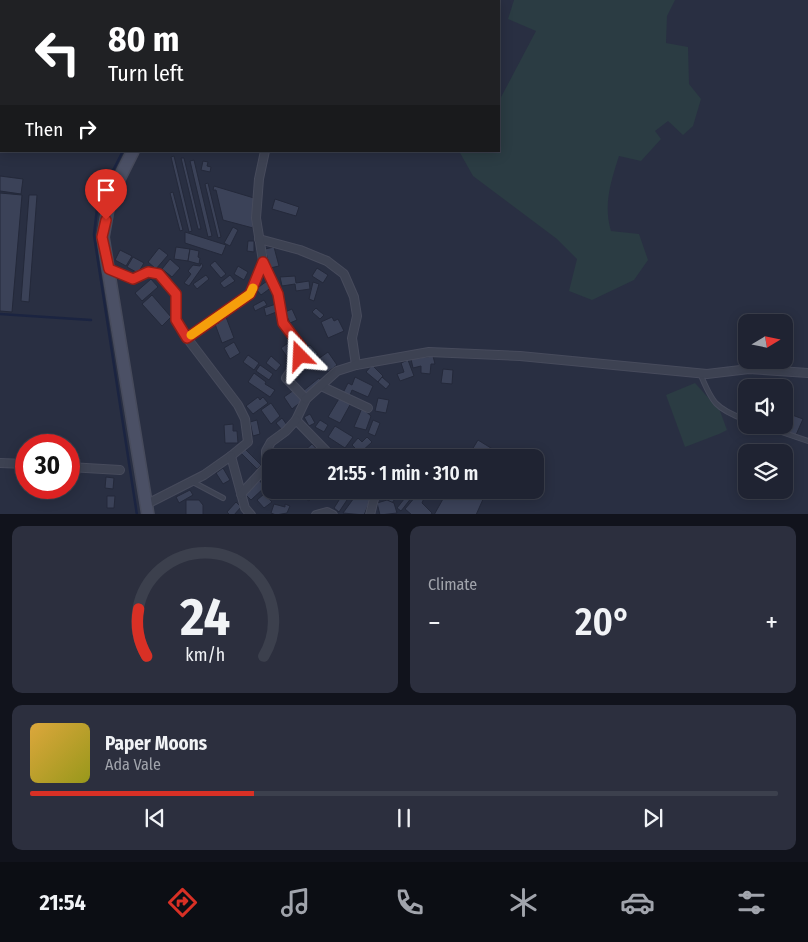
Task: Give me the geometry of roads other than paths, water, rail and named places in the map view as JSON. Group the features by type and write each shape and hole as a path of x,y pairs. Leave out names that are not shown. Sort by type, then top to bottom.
{"street":[{"path":"109,269 133,279 148,272 159,274 176,294 176,320 187,338 238,405 244,419 248,442 204,475 148,509 109,269 102,237 109,203 132,152"},
{"path":"265,152 259,180 256,218 259,240 263,262 278,294 283,323 302,348 300,356 286,378 306,399"},
{"path":"259,240 300,250 327,261 344,274 354,297 357,316 352,338 356,365"},
{"path":"187,338 250,294 263,262"},
{"path":"241,494 266,467 266,451 271,442 286,431 296,420 306,399 337,371 356,365 429,352 520,356 700,374 749,369 808,373"},
{"path":"320,386 368,408"},
{"path":"296,420 324,449"},
{"path":"231,456 245,508 251,514"},
{"path":"0,463 15,464"},
{"path":"80,468 120,470"},
{"path":"370,514 374,499"},
{"path":"316,514 327,512 333,514"}],"lane":[{"path":"700,374 708,395 724,412 738,417"},
{"path":"787,434 808,441"},
{"path":"191,482 223,498"}],"waterway":[{"path":"122,152 98,200 94,235 137,514"},
{"path":"0,314 91,320"}]}
